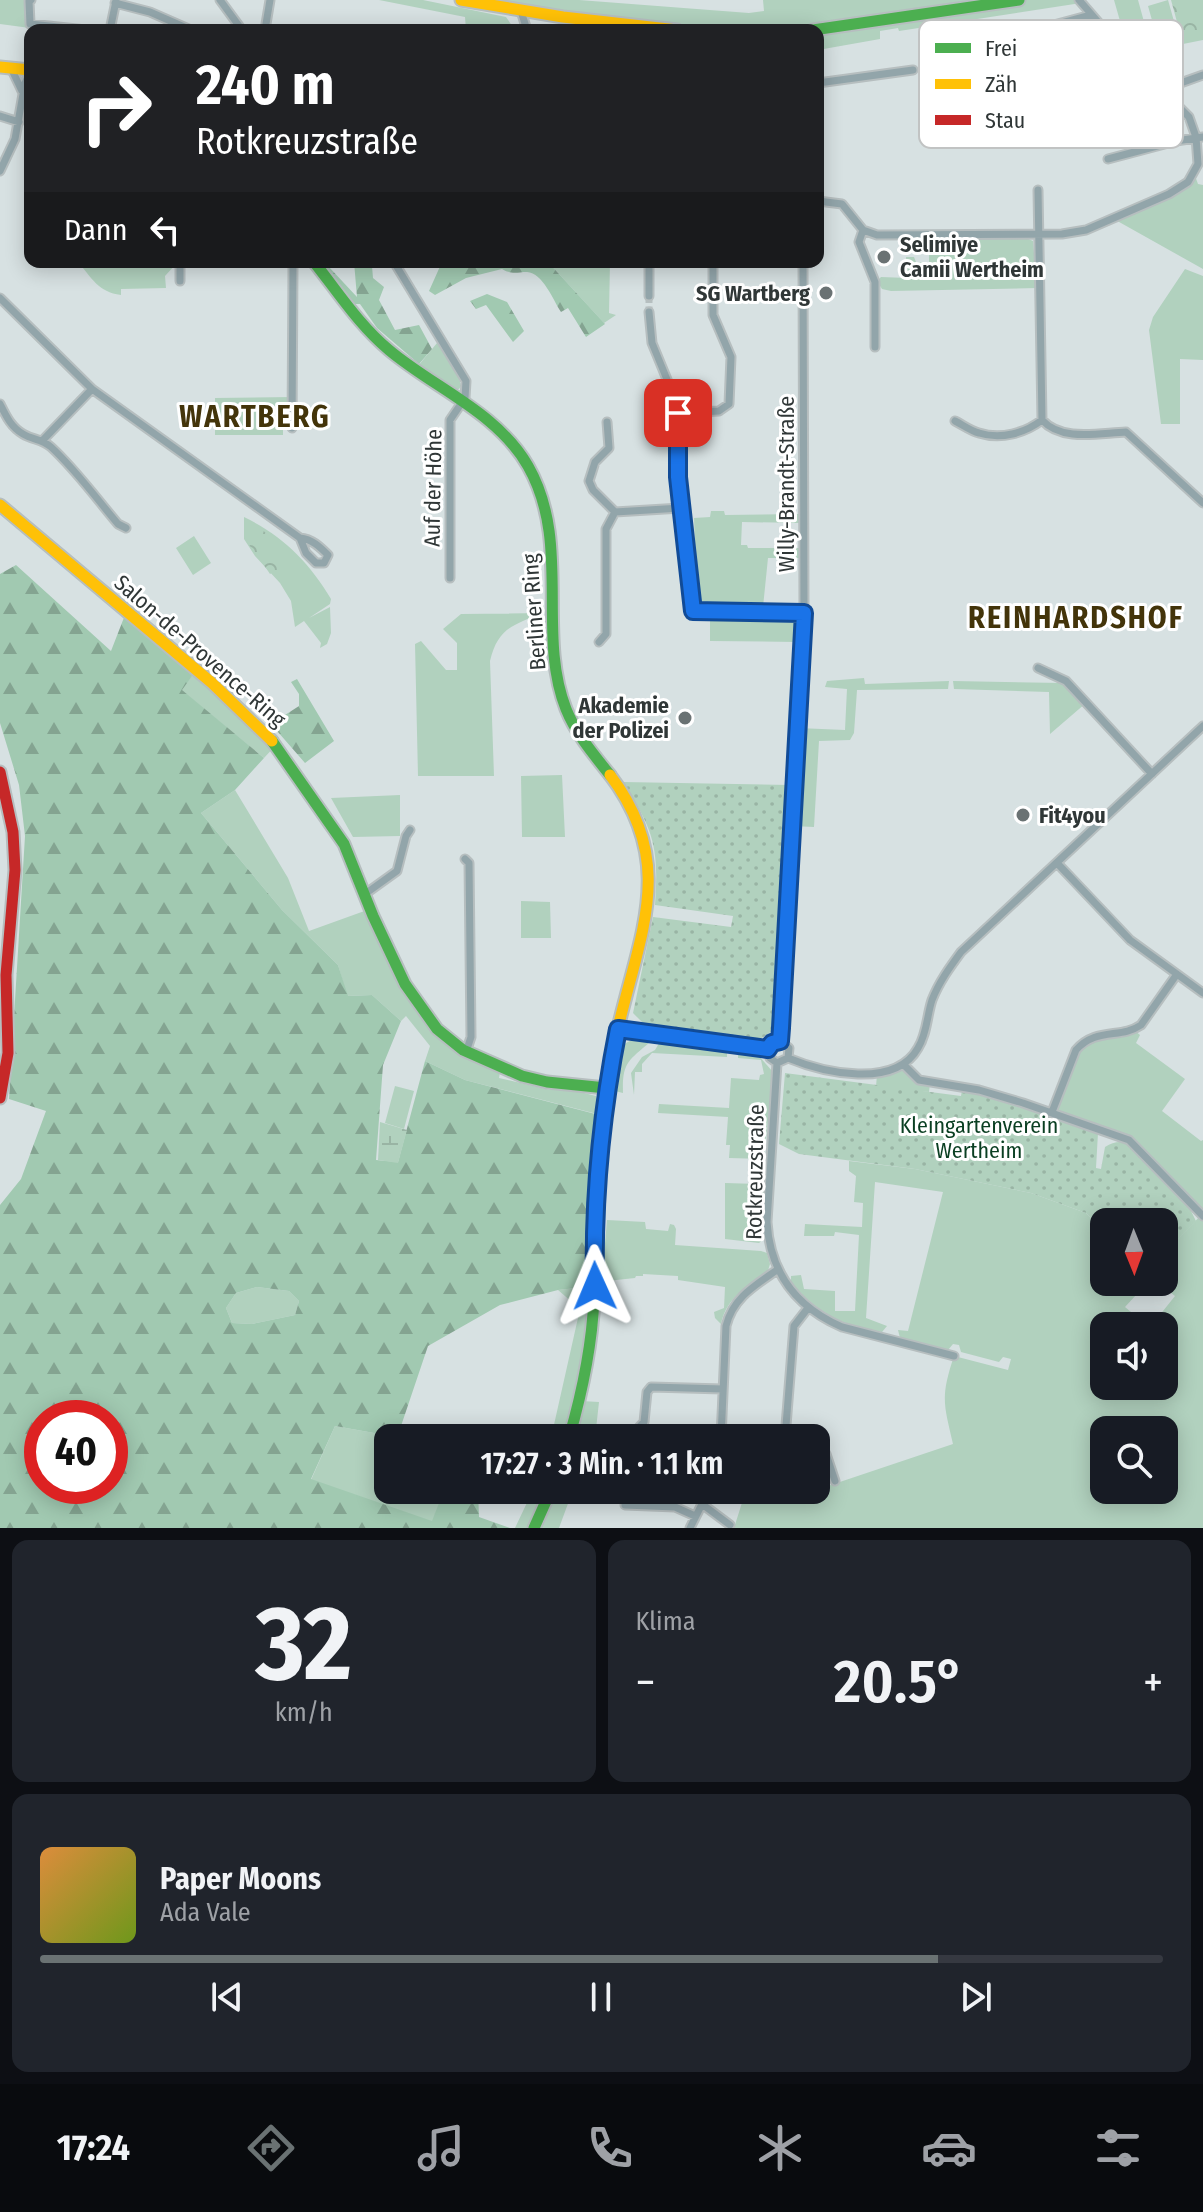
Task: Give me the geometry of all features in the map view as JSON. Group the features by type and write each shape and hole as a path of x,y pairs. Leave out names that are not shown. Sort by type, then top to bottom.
{"street":[{"path":"30,24 31,0"},
{"path":"266,24 270,0"},
{"path":"461,0 620,24"},
{"path":"824,28 1019,0"},
{"path":"1079,0 1095,20"},
{"path":"111,24 115,1 177,24"},
{"path":"226,1 239,24"},
{"path":"521,11 525,24"},
{"path":"1073,20 1091,15"},
{"path":"5,67 23,93"},
{"path":"824,82 913,70"},
{"path":"1183,82 1203,75"},
{"path":"0,171 15,139 24,90"},
{"path":"824,202 842,204 863,230 877,235 1062,234 1086,230 1169,194 1188,182 1198,164 1200,137 1183,111"},
{"path":"0,116 19,122"},
{"path":"1108,159 1154,148"},
{"path":"1038,190 1042,420 1052,430 1066,434 1126,432 1203,503"},
{"path":"863,230 859,242 875,282 875,347"},
{"path":"180,268 180,281"},
{"path":"292,428 293,268"},
{"name":"Berliner Ring","path":"319,268 372,334 502,433 526,463 545,508 556,661 570,723 621,786 643,835 651,894 606,1088 595,1193 595,1286 580,1401 573,1424"},
{"path":"398,268 466,381 468,388 462,402"},
{"path":"649,268 649,296"},
{"path":"678,413 719,411 729,404 731,357 713,315 713,268"},
{"name":"Willy-Brandt-Straße","path":"780,1041 804,613 803,268"},
{"path":"0,298 92,389 300,538"},
{"path":"649,312 652,343 678,413 681,508 693,611 804,613"},
{"path":"43,440 92,389"},
{"name":"Auf der Höhe","path":"450,578 450,420 462,402"},
{"path":"0,404 9,422 24,435 43,440 68,463 118,524 126,528"},
{"path":"955,421 981,434 1002,434 1022,433 1042,420"},
{"path":"607,422 609,448 595,462 589,481 593,490 615,512 681,508"},
{"name":"Salon-de-Provence-Ring","path":"0,505 212,683 276,745 344,844 405,984 437,1029 466,1052 522,1076 547,1082 606,1088"},
{"path":"599,642 606,634 606,529 615,512"},
{"path":"1038,668 1066,681 1152,774"},
{"path":"788,1058 789,1048 780,1041 772,1043 768,1049 769,1057 777,1063 788,1058 806,1066 861,1074 887,1073 903,1064 918,1049 933,998 961,952 1203,726"},
{"path":"0,772 10,811 15,867 6,973 8,1060 0,1098"},
{"path":"365,894 397,871 410,830"},
{"path":"465,859 469,863 471,997 471,1041 466,1052"},
{"path":"1057,863 1130,940 1203,993"},
{"path":"1052,1112 1082,1042 1104,1033 1134,1030 1141,1025 1177,974"},
{"path":"618,1029 768,1049"},
{"name":"Rotkreuzstraße","path":"777,1063 767,1222 777,1270 790,1290 808,1308 842,1327 954,1356"},
{"path":"903,1064 919,1080 979,1090 1129,1140 1203,1216"},
{"path":"722,1424 726,1326 730,1310 740,1297 777,1270"},
{"path":"786,1424 794,1326 808,1308"},
{"path":"642,1424 647,1392 651,1387 723,1389"},
{"path":"830,1466 835,1481"},
{"path":"534,1528 545,1504"},
{"path":"625,1504 675,1507 695,1516"},
{"path":"690,1528 702,1504 730,1525"}],"green space":[{"path":"0,0 31,0 30,24 24,24 24,27 0,24"},
{"path":"379,0 423,0 506,17 511,24 466,24 465,17"},
{"path":"461,0 579,0 749,13 764,11 763,0 1079,0 1081,3 970,20 919,20 919,28 880,31 880,39 824,49 824,24 634,24"},
{"path":"1114,0 1138,0 1144,20 1120,20"},
{"path":"1168,0 1174,20 1152,20 1148,6"},
{"path":"1171,0 1203,0 1203,40 1183,44 1183,20 1176,20"},
{"path":"1194,173 1198,184 1203,185 1203,269 1112,218 1169,194"},
{"path":"1026,238 1033,241 1037,288 891,291 882,289 877,281 881,277 907,278 906,257 929,263 929,251 963,253 964,239"},
{"path":"83,268 172,268 165,276 166,288 121,289 121,295 101,287"},
{"path":"330,268 357,297 355,268 372,268 373,278 384,287 379,300 395,330 419,325 432,349 419,364 377,328 360,304 353,304 325,269"},
{"path":"439,268 554,268 605,324 586,337 568,308 561,312 543,282 527,272 512,273 502,269 466,278 435,295 429,291"},
{"path":"554,268 610,268 609,313 616,315 604,323"},
{"path":"1185,269 1203,276 1203,360 1180,359 1180,424 1161,424 1149,330 1153,317"},
{"path":"487,294 507,302 524,331 513,342 486,305 476,309 470,301"},
{"path":"437,343 458,373 459,389 453,389 418,366"},
{"path":"293,397 293,405 283,415 283,435 215,435 215,398"},
{"path":"711,511 724,511 725,515 800,514 800,523 742,522 741,545 748,548 801,548 800,558 768,558 763,607 718,608 702,602 697,596 694,518 710,517"},
{"path":"244,517 283,542 323,586 331,599 330,604 309,618 330,607 331,633 327,644 320,648 321,643 304,621 295,627 291,601 244,539"},
{"path":"249,524 275,537 286,564 270,574 245,539"},
{"path":"194,536 211,563 193,575 176,548"},
{"path":"16,565 111,651 125,615 195,672 182,690 264,758 235,790 201,813 282,910 338,965 348,996 372,995 401,1021 383,1065 376,1160 398,1162 425,1061 465,1080 603,1116 595,1286 558,1290 500,1305 428,1346 402,1424 374,1424 374,1433 335,1426 311,1479 374,1501 374,1504 383,1504 432,1521 439,1504 479,1504 479,1517 510,1528 0,1528 0,1205 21,1179 46,1111 9,1099 25,836 19,785 0,723 0,574","holes":["257,1287 289,1291 299,1301 295,1315 252,1324 232,1323 226,1308 236,1293"]},
{"path":"543,613 508,629 493,650 490,661 494,776 418,776 415,644 421,641 446,670 457,670 457,643 443,629 461,614"},
{"path":"710,616 791,616 798,622 797,642 710,641"},
{"path":"195,672 276,745 264,758 181,690"},
{"path":"864,678 865,684 949,681 948,689 857,690 854,733 850,740 819,741 814,827 792,826 798,728 845,730 847,689 825,687 827,681"},
{"path":"297,679 334,741 305,763 271,724 299,706 299,694 291,682"},
{"path":"953,681 1063,683 1086,703 1050,734 1049,692 954,689"},
{"path":"562,775 565,837 522,837 521,776"},
{"path":"623,782 790,785 772,1031 759,1040 644,1024 633,1013 653,917 731,927 733,916 655,905 656,868 652,840 642,814"},
{"path":"235,790 288,878 309,931 370,909 405,984 437,1029 500,1072 499,1078 550,1090 552,1085 596,1096 597,1114 465,1080 425,1061 430,1046 406,1016 401,1021 372,995 347,996 338,965 282,910 201,813"},
{"path":"400,795 400,836 353,837 331,798"},
{"path":"521,901 550,902 551,938 521,938"},
{"path":"1134,1030 1140,1035 1136,1043 1185,1079 1162,1111 1203,1140 1203,1528 734,1528 742,1504 830,1504 830,1485 953,1444 945,1401 954,1356 1008,1370 1011,1359 1003,1357 999,1362 961,1352 959,1345 953,1344 948,1350 900,1338 898,1330 908,1331 943,1192 875,1182 866,1318 887,1326 882,1332 856,1327 821,1310 791,1282 791,1276 801,1275 804,1289 835,1291 835,1311 855,1311 859,1235 835,1232 834,1236 804,1236 805,1224 862,1227 863,1203 854,1202 856,1176 849,1171 849,1161 915,1169 1031,1193 1086,1213 1090,1217 1090,1296 1135,1296 1125,1307 1131,1312 1090,1312 1090,1400 1178,1400 1178,1312 1162,1312 1178,1296 1178,1239 1202,1214 1129,1140 1055,1113 1082,1042"},
{"path":"650,1038 650,1042 625,1069 623,1093 611,1090 618,1052 629,1041"},
{"path":"661,1040 727,1048 727,1057 652,1053 642,1064 642,1072 635,1072 634,1095 631,1073 642,1057 655,1050"},
{"path":"738,1051 759,1056 773,1072 764,1159 729,1158 730,1145 726,1145 728,1117 658,1113 659,1104 729,1108 731,1078 759,1080 760,1075 764,1074 761,1060 738,1058"},
{"path":"903,1064 913,1076 930,1083 929,1092 876,1087 877,1074"},
{"name":"Kleingartenverein Wertheim","path":"785,1073 961,1096 962,1090 1095,1130 1098,1133 1096,1168 1101,1169 1105,1147 1118,1142 1131,1145 1190,1209 1196,1221 1178,1240 1178,1208 1090,1208 1090,1217 1031,1193 915,1169 799,1154 779,1144"},
{"path":"395,1086 414,1091 404,1129 385,1123"},
{"path":"380,1122 407,1130 398,1163 378,1160"},
{"path":"759,1173 765,1174 764,1239 759,1243 725,1239 725,1183 758,1184"},
{"path":"607,1220 645,1222 646,1229 668,1231 670,1224 674,1225 675,1245 767,1253 770,1264 767,1274 732,1300 721,1324 714,1312 724,1308 725,1287 678,1280 678,1276 643,1274 635,1278 602,1279"},
{"path":"595,1286 581,1401 599,1402 597,1424 554,1424 580,1309 558,1290"},
{"path":"257,1287 289,1291 299,1301 295,1315 252,1324 232,1323 226,1308 236,1293"},
{"path":"335,1426 374,1433 374,1502 311,1480"},
{"path":"381,1504 439,1504 433,1522"},
{"path":"526,1504 568,1504 559,1528 515,1528"}],"tunnel":[{"path":"649,296 649,312"}],"traffic: fast":[{"path":"824,28 1019,0"},
{"path":"319,268 378,340 500,430 528,466 541,495 548,526 558,680 575,727 610,775"},
{"path":"272,741 344,844 405,984 437,1029 463,1050 522,1076 547,1082 606,1088"},
{"path":"573,1424 586,1369 593,1316 599,1138"},
{"path":"534,1528 545,1504"}],"traffic: slow":[{"path":"461,0 624,24"},
{"path":"0,67 24,69"},
{"path":"0,505 212,683 272,741"},
{"path":"599,1138 612,1055 643,929 648,869 643,838 630,807 610,775"}],"traffic: jam":[{"path":"0,772 13,832 15,870 6,975 8,1053 0,1098"}],"place":[{"name":"Selimiye Camii Wertheim","path":"884,257"},
{"name":"SG Wartberg","path":"826,293"},
{"name":"Akademie der Polizei","path":"685,718"},
{"name":"Fit4you","path":"1023,815"}],"district":[{"name":"WARTBERG","path":"255,417"},
{"name":"REINHARDSHOF","path":"1076,618"}],"route":[{"path":"595,1286 596,1180 606,1088 618,1029 768,1049 772,1043 780,1041 804,613 693,611 678,477 678,413"}]}
